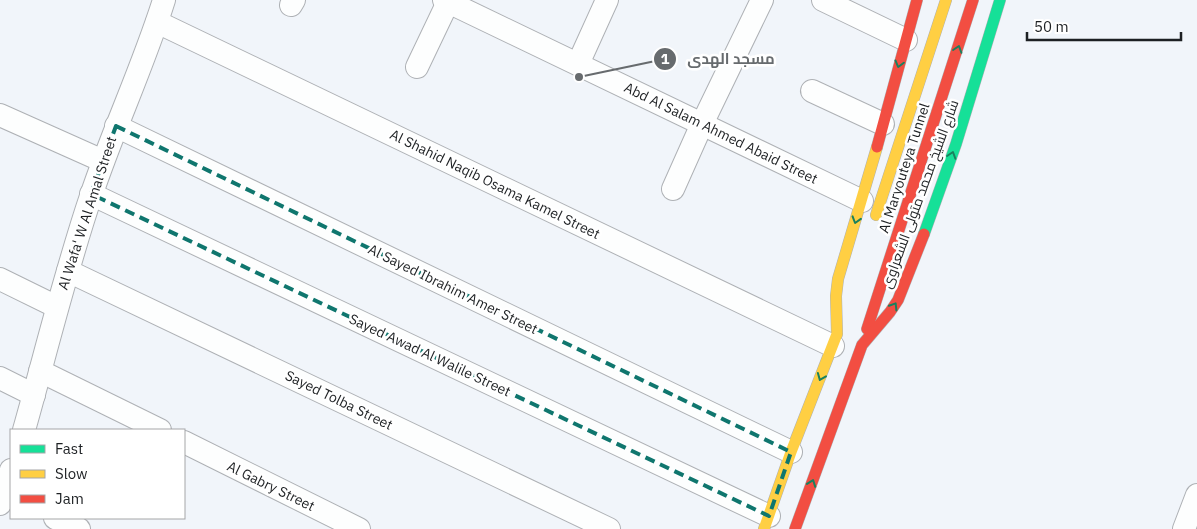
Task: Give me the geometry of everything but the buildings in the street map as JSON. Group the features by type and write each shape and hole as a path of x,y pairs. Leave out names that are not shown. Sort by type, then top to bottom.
{"main road":[{"path":"835,340 838,279 862,201 917,0"},
{"name":"Al Maryouteya Tunnel","path":"873,223 946,0"},
{"name":"Al Maryouteya Tunnel","path":"862,345 973,0"},
{"name":"شارع الشيخ محمد متولى الشعراوى","path":"795,529 862,345 870,333 889,313 904,287 952,154 1000,0"},
{"path":"766,523 791,452 835,340 849,297"}],"street":[{"name":"Al Wafa' W Al Amal Street","path":"24,429 57,306 91,194 164,0"},
{"path":"578,64 607,0"},
{"path":"673,189 762,0"},
{"path":"824,0 906,40"},
{"path":"417,67 454,2"},
{"name":"Abd Al Salam Ahmed Abaid Street","path":"454,2 862,201"},
{"name":"Al Shahid Naqib Osama Kamel Street","path":"157,22 835,340"},
{"path":"812,91 883,124"},
{"path":"0,115 103,161"},
{"name":"Al Sayed Ibrahim Amer Street","path":"116,126 791,452"},
{"name":"Sayed Awad Al Walile Street","path":"91,194 766,523"},
{"name":"Sayed Tolba Street","path":"68,271 609,529"},
{"path":"0,279 57,306"},
{"path":"40,371 158,429"},
{"path":"0,378 34,395"},
{"name":"Al Gabry Street","path":"185,442 359,529"},
{"path":"4,497 10,474"},
{"path":"1184,529 1197,496"},
{"path":"57,519 79,529"}],"highlighted area":[{"path":"116,126 791,452 769,516 91,194"}],"traffic: fast":[{"path":"924,234 956,144 1000,0"}],"traffic: slow":[{"path":"876,215 946,0"},
{"path":"764,529 791,452 837,334 836,296 838,279 877,147"}],"traffic: jam":[{"path":"877,147 917,0"},
{"path":"867,329 973,0"},
{"path":"795,529 862,345 898,300 924,234"}],"place":[{"name":"مسجد الهدى","path":"579,77"}]}
